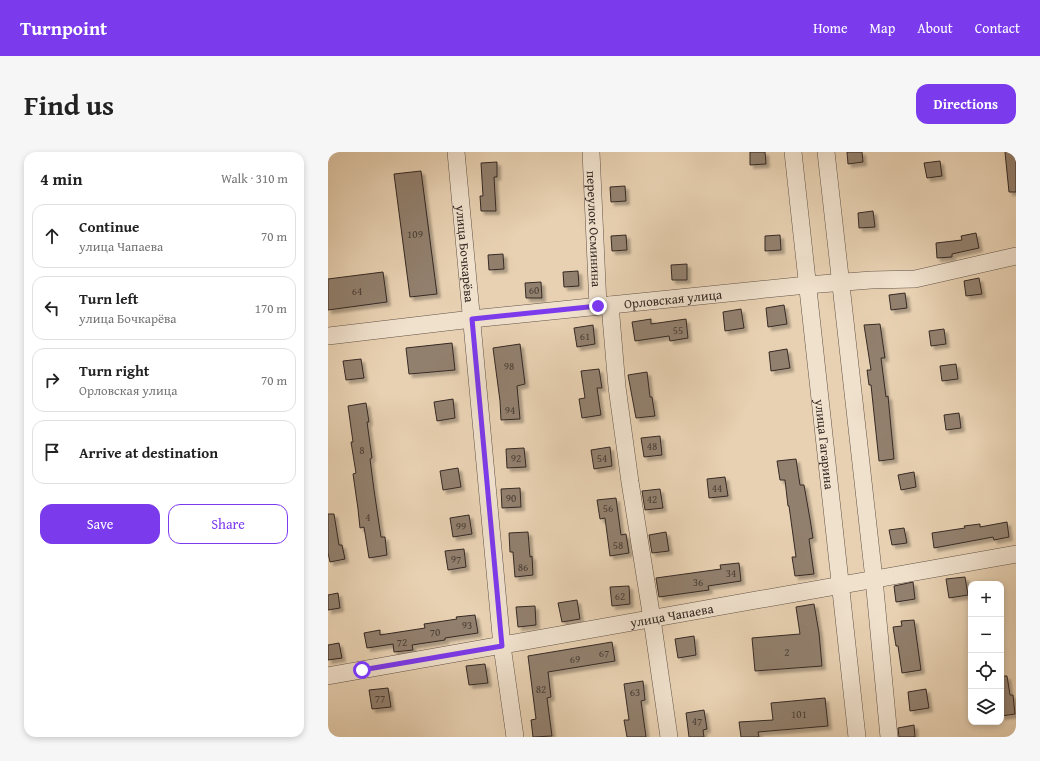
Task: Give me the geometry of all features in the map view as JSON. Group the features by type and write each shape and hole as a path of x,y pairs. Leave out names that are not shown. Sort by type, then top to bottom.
{"street":[{"name":"улица Бочкарёва","path":"456,152 502,646 515,737"},
{"name":"переулок Осминина","path":"591,152 604,306 669,737"},
{"name":"улица Гагарина","path":"793,152 856,737"},
{"path":"826,152 874,579 890,737"},
{"name":"Орловская улица","path":"328,336 472,319 807,286 871,280 915,279 1016,256"},
{"name":"улица Чапаева","path":"328,676 1016,554"}],"building":[{"path":"750,152 765,152 766,164 750,165"},
{"path":"847,152 862,152 863,162 848,164"},
{"path":"1005,152 1016,152 1016,192 1009,192"},
{"path":"940,161 942,176 927,178 924,163"},
{"path":"497,162 497,177 494,177 496,211 481,211 480,196 483,196 481,163"},
{"path":"421,171 437,294 410,297 394,174"},
{"path":"625,186 626,201 611,202 610,187"},
{"path":"873,211 875,227 859,228 858,213"},
{"path":"976,233 979,248 952,254 952,257 937,258 936,243 962,240 961,236"},
{"path":"626,235 627,250 612,251 611,236"},
{"path":"780,235 781,250 765,251 765,236"},
{"path":"503,254 504,269 489,270 488,255"},
{"path":"687,264 687,280 672,280 671,265"},
{"path":"578,271 579,286 564,287 563,272"},
{"path":"383,272 387,302 328,310 328,279"},
{"path":"979,278 982,294 966,296 964,281"},
{"path":"541,282 542,298 526,298 525,283"},
{"path":"905,293 907,308 891,310 889,295"},
{"path":"784,305 787,324 768,327 766,308"},
{"path":"741,309 744,328 725,331 723,312"},
{"path":"651,319 651,324 686,319 688,338 670,341 669,336 635,341 632,322"},
{"path":"880,324 885,358 881,358 886,397 888,396 894,459 879,461 871,385 869,385 867,370 871,370 864,325"},
{"path":"593,325 595,344 577,347 574,328"},
{"path":"944,329 946,344 931,346 929,331"},
{"path":"452,343 455,370 409,374 406,348"},
{"path":"520,344 525,384 517,386 520,419 501,420 493,348"},
{"path":"787,349 790,368 771,371 769,352"},
{"path":"361,359 364,378 346,380 343,361"},
{"path":"956,364 958,379 942,381 940,366"},
{"path":"599,369 602,388 597,388 601,415 582,418 579,399 585,398 581,371"},
{"path":"647,372 650,397 652,397 655,416 636,418 628,375"},
{"path":"453,399 455,418 437,421 434,402"},
{"path":"366,403 369,422 367,422 372,458 370,459 374,490 381,537 385,537 387,555 369,558 364,527 360,528 353,474 356,473 351,442 353,442 348,406"},
{"path":"959,413 961,428 946,430 944,415"},
{"path":"660,436 662,455 644,457 641,438"},
{"path":"610,447 612,466 594,469 591,450"},
{"path":"524,448 526,467 507,468 506,449"},
{"path":"796,459 800,485 804,485 813,538 809,539 814,574 795,576 792,557 796,557 785,480 780,480 777,461"},
{"path":"458,468 461,487 443,490 440,471"},
{"path":"914,472 916,487 901,490 898,475"},
{"path":"725,477 728,496 709,498 707,479"},
{"path":"520,488 521,507 502,508 501,489"},
{"path":"660,489 663,508 645,510 642,491"},
{"path":"616,498 621,535 626,534 629,553 610,556 605,518 600,519 597,500"},
{"path":"328,514 334,514 339,545 342,545 345,559 330,562 328,553"},
{"path":"469,515 472,534 453,537 450,518"},
{"path":"1007,522 1009,537 994,540 993,537 934,548 932,533 965,528 964,526 980,524 980,527"},
{"path":"904,528 907,543 892,545 889,530"},
{"path":"528,532 530,557 532,556 533,575 515,577 513,552 510,552 509,533"},
{"path":"666,532 669,551 652,553 649,535"},
{"path":"464,549 466,567 448,570 445,551"},
{"path":"739,563 741,581 708,586 709,590 659,597 656,578 721,569 720,565"},
{"path":"965,577 968,595 949,598 946,579"},
{"path":"913,582 915,599 896,602 894,586"},
{"path":"629,586 630,604 612,606 610,587"},
{"path":"338,593 340,608 328,610 328,595"},
{"path":"577,600 580,619 562,622 558,603"},
{"path":"814,604 819,633 822,666 755,671 752,638 800,634 796,607"},
{"path":"535,606 536,625 518,627 516,607"},
{"path":"475,615 478,633 412,645 413,650 394,652 393,644 367,648 364,633 380,630 380,635 425,628 424,624 457,619 456,617"},
{"path":"914,620 921,670 902,673 898,646 896,646 893,627 902,626 901,621"},
{"path":"694,636 696,655 678,658 675,639"},
{"path":"612,642 615,661 548,672 551,697 547,698 552,736 533,737 531,720 536,719 528,656"},
{"path":"339,643 342,658 328,660 328,645"},
{"path":"485,664 488,683 469,685 466,666"},
{"path":"1004,676 1007,676 1010,695 1013,695 1015,714 1004,716"},
{"path":"643,681 645,700 641,701 646,737 627,737 624,720 629,720 624,684"},
{"path":"388,688 391,707 372,709 369,690"},
{"path":"926,689 929,708 910,711 908,692"},
{"path":"825,698 828,726 758,732 759,737 741,737 739,722 773,720 771,703"},
{"path":"704,710 707,729 703,730 704,737 689,737 686,713"},
{"path":"914,725 915,737 899,737 898,728"}],"route":[{"path":"362,670 502,646 472,319 598,306"}]}
